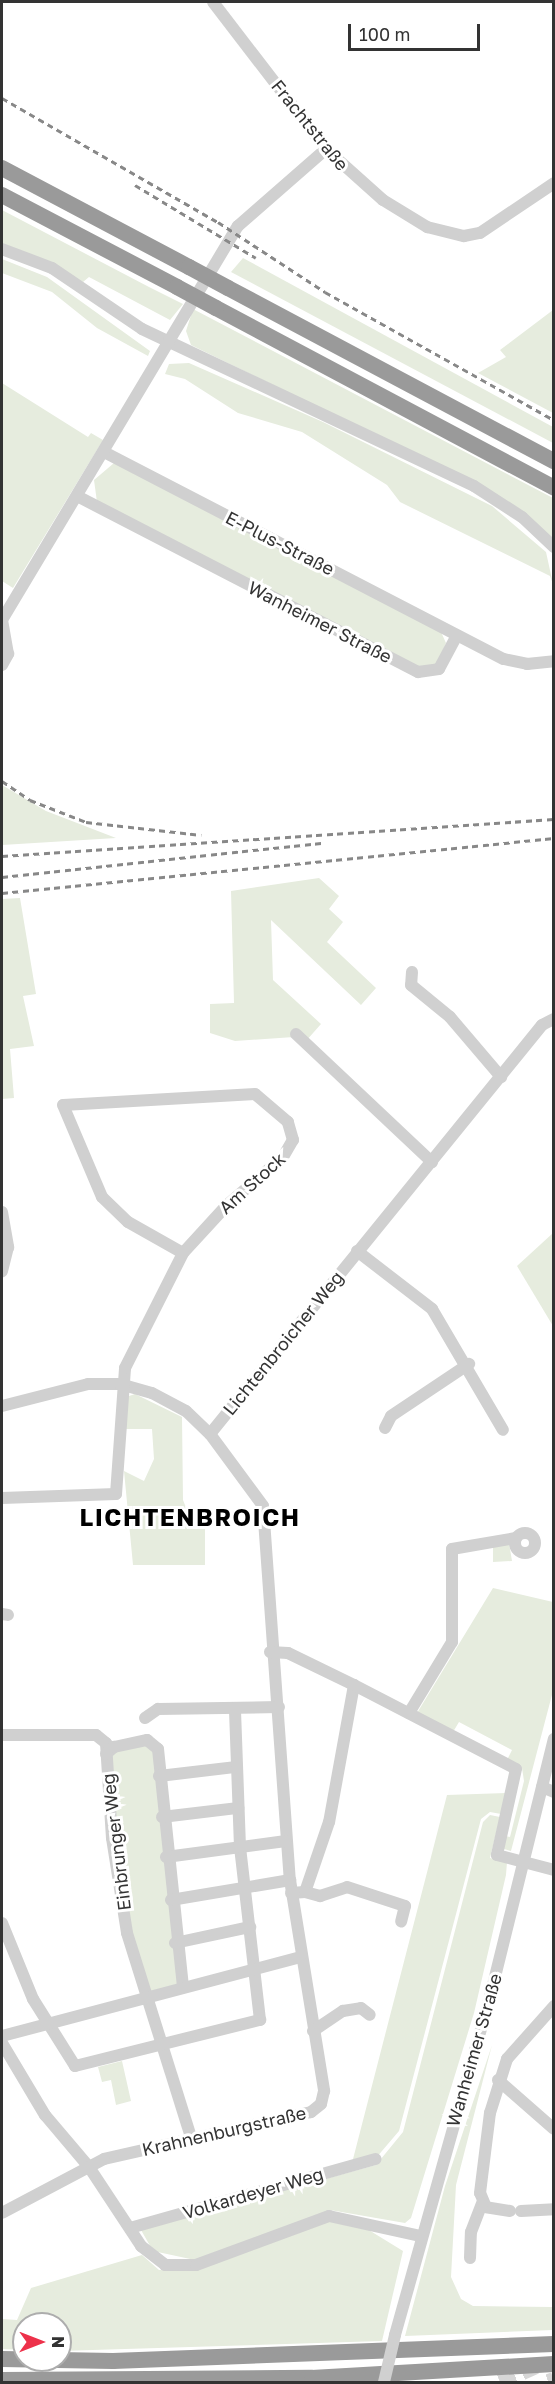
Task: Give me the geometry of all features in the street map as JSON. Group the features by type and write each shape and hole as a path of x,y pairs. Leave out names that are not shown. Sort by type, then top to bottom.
{"highway":[{"path":"2,168 554,461"},
{"path":"2,195 554,488"},
{"path":"2,2360 241,2358 554,2344"},
{"path":"2,2380 312,2379 554,2364"}],"street":[{"name":"Frachtstraße","path":"213,2 326,149 399,212 448,234 480,233 554,183"},
{"path":"2,664 8,654 2,619 245,217 326,149"},
{"path":"2,249 52,268 169,342 474,486 522,517 554,547"},
{"name":"E-Plus-Straße","path":"104,452 457,634"},
{"name":"Wanheimer Straße","path":"77,496 422,673 438,669 457,634"},
{"path":"457,634 513,662 554,661"},
{"path":"412,972 411,985 450,1017 501,1077"},
{"name":"Lichtenbroicher Weg","path":"2,1406 76,1386 120,1384 170,1402 210,1434 542,1025 554,1019"},
{"path":"296,1034 432,1162"},
{"name":"Am Stock","path":"120,1384 183,1253 226,1205 284,1157 292,1140 288,1122 262,1097 246,1093 63,1105 102,1197 128,1222 183,1253"},
{"path":"2,1212 8,1247 2,1271"},
{"path":"357,1251 432,1309 468,1364 503,1430"},
{"path":"385,1428 391,1416 468,1364"},
{"path":"2,1498 116,1494 120,1384"},
{"name":"Krahnenburgstraße","path":"2,2212 104,2159 311,2112 321,2104 324,2091 291,1893 279,1707 270,1652 262,1506 210,1434"},
{"path":"409,1713 453,1641 453,1548 516,1538"},
{"path":"270,1652 288,1653 516,1769 495,1850 524,1863 554,1870"},
{"path":"305,1892 329,1822 354,1685"},
{"path":"145,1718 158,1709 279,1707"},
{"path":"2,1923 45,2023 75,2066 260,2020 256,1968 240,1847 235,1708"},
{"name":"Einbrunger Weg","path":"2,1735 96,1735 106,1743 114,1853 144,1997 192,2140"},
{"name":"Wanheimer Straße","path":"420,2236 524,1863 548,1790 554,1738"},
{"path":"106,1754 114,1747 152,1741 159,1776 175,1943 183,1987"},
{"path":"159,1776 236,1767"},
{"path":"162,1817 238,1808"},
{"path":"166,1857 286,1841"},
{"path":"171,1900 290,1880"},
{"path":"291,1893 305,1892 320,1896 347,1887 405,1906 401,1922"},
{"path":"175,1943 250,1927"},
{"path":"2,2036 300,1957"},
{"path":"470,2258 471,2232 482,2203 480,2164 498,2080 507,2059 554,2006"},
{"path":"313,2031 344,2011 361,2008 370,2015"},
{"path":"2,2043 28,2092 89,2168 155,2260 179,2267 329,2216 420,2236 384,2382"},
{"path":"498,2080 554,2129"},
{"name":"Volkardeyer Weg","path":"130,2228 376,2159"},
{"path":"482,2203 516,2211 554,2209"}],"shaded area":[{"path":"2,210 183,304 170,320 89,277 83,282 2,245"},
{"path":"243,258 553,427 553,443 231,272"},
{"path":"2,259 47,277 150,351 148,356 97,328 52,292 2,273"},
{"path":"193,309 553,498 553,541 489,490 191,345 186,331"},
{"path":"553,310 553,413 478,373 506,357 500,350"},
{"path":"189,363 323,422 492,506 546,552 553,584 550,576 400,502 387,485 302,432 238,413 185,379 165,374 169,364"},
{"path":"2,383 88,437 91,433 103,440 13,588 2,581"},
{"path":"114,463 441,632 446,643 436,665 417,668 97,502 94,480"},
{"path":"2,785 46,811 116,838 2,845"},
{"path":"319,878 339,896 329,909 343,922 327,942 376,988 361,1005 271,920 273,980 321,1024 306,1041 294,1037 235,1041 210,1033 210,1004 234,1003 231,891"},
{"path":"20,898 36,994 23,996 34,1046 10,1049 14,1098 2,1099 2,899"},
{"path":"553,1233 553,1326 517,1266"},
{"path":"135,1394 182,1417 183,1500 191,1520 205,1521 205,1565 133,1565 124,1471 144,1481 154,1459 152,1429 123,1429 126,1397"},
{"path":"493,1543 509,1543 512,1561 493,1562"},
{"path":"493,1588 553,1602 553,1691 511,1851 504,1849 505,1836 510,1837 524,1781 522,1768 507,1760 512,1750 459,1722 453,1732 417,1713"},
{"path":"152,1741 179,1981 176,1987 149,1993 121,1894 110,1749"},
{"path":"506,1793 501,1814 490,1812 481,1819 399,2131 376,2158 352,2163 447,1795"},
{"path":"490,1815 500,1817 490,1858 507,1862 506,1875 474,2013 411,2218 405,2223 330,2210 195,2260 153,2251 141,2230 376,2165 403,2132 483,1822"},
{"path":"492,2045 456,2185 451,2277 461,2299 473,2306 553,2307 553,2330 405,2336 445,2186"},
{"path":"122,2061 131,2101 116,2105 111,2080 102,2082 98,2067"},
{"path":"329,2221 359,2224 403,2251 382,2341 72,2351 72,2312 20,2312 31,2288 142,2255 159,2270 197,2268"},
{"path":"2,2319 12,2320 12,2349 2,2349"}],"tunnel":[{"path":"500,2382 536,2366"},
{"path":"548,2382 554,2380"}],"railway":[{"path":"2,98 218,222 325,292 554,420"},
{"path":"135,185 256,258"},
{"path":"2,781 30,800 86,822 201,835"},
{"path":"2,856 554,819"},
{"path":"2,893 554,838"},
{"path":"2,877 321,843"}],"district":[{"name":"LICHTENBROICH","path":"190,1517"}]}
